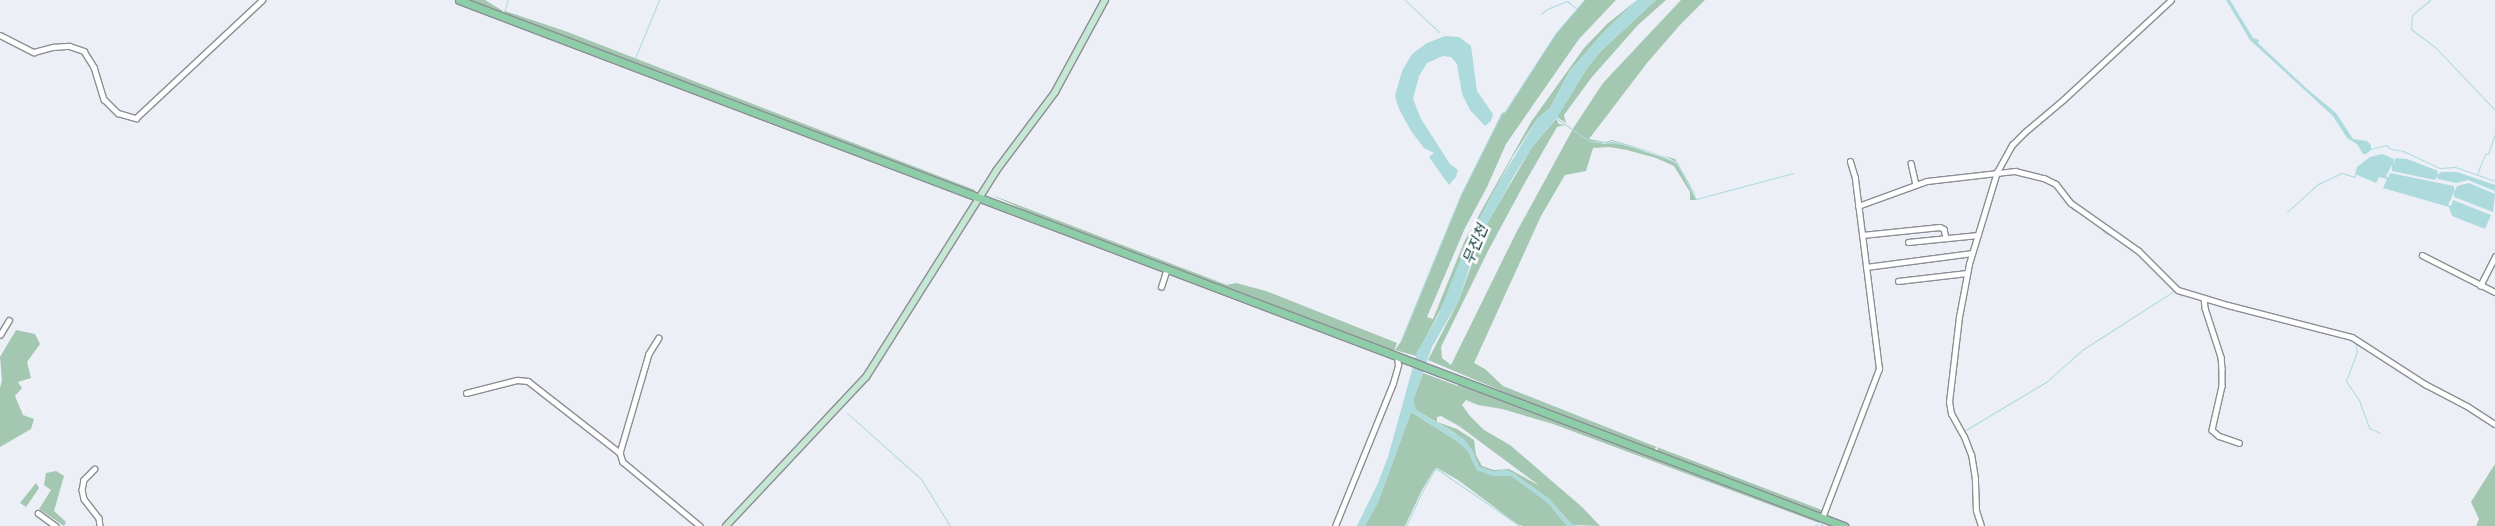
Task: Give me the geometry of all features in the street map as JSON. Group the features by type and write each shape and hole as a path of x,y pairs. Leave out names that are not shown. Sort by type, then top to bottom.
{"main road":[{"path":"459,0 1844,526"},
{"path":"726,526 866,377 1001,165 1055,92 1105,0"}],"street":[{"path":"0,34 34,52 53,47 70,46 84,51 94,67 104,99 118,113 136,118 262,0"},
{"path":"1981,526 1976,511 1975,479 1971,455 1949,406 1959,317 1967,273 1997,172 2012,145 2025,132 2063,100 2171,0"},
{"path":"1822,518 1879,368 1855,178 1850,162"},
{"path":"1911,163 1916,184"},
{"path":"1858,206 1916,184 1997,172 2023,172 2052,181 2071,203 2139,251 2178,290 2352,337 2426,384 2467,406 2495,424"},
{"path":"1862,235 1940,227 1944,229 1946,238"},
{"path":"1908,242 1978,235"},
{"path":"1866,267 1972,253"},
{"path":"2422,254 2480,286 2495,292"},
{"path":"2480,286 2495,257"},
{"path":"1161,287 1167,269"},
{"path":"1898,281 1967,273"},
{"path":"2204,298 2205,308 2221,357 2222,368 2222,386 2212,430 2219,436 2239,443"},
{"path":"0,335 8,320"},
{"path":"620,453 649,354 659,338"},
{"path":"1335,526 1393,383 1401,358"},
{"path":"466,393 517,380 528,381 620,453 623,462 700,526"},
{"path":"95,469 84,480 82,490 84,499 99,518 100,526"},
{"path":"38,513 56,526"}],"green space":[{"path":"470,0 485,0 503,12"},
{"path":"1585,0 1616,0 1579,39 1506,144 1487,187 1465,228 1427,317 1433,319 1465,240 1531,122 1584,48 1607,24 1637,0 1603,33 1569,72 1550,108 1537,119 1513,156 1468,240 1449,293 1416,356 1395,350 1402,340 1462,194 1502,113 1505,112 1556,34"},
{"path":"1656,0 1666,0 1638,25 1592,77 1564,115 1566,123 1557,117 1587,68 1601,51"},
{"path":"1681,0 1705,0 1679,26 1647,63 1589,139 1606,142 1612,140 1675,159 1677,162 1665,156 1612,141 1606,143 1591,141 1605,144 1613,142 1664,157 1677,164 1697,197 1684,177 1696,200 1690,200 1690,192 1674,166 1656,158 1627,150 1609,147 1593,148 1586,171 1565,175 1541,216 1474,363 1485,369 1503,386 1822,510 1821,513 1657,451 1658,448 1656,447 1654,450 1530,403 1428,360 1459,300 1485,227 1532,147 1556,119 1559,124 1565,125 1557,127 1523,186 1488,251 1441,347 1442,358 1451,365 1516,233 1574,127 1603,83"},
{"path":"505,11 565,31 975,190 974,192 970,191 504,13"},
{"path":"992,195 1227,285 1236,283 1266,291 1397,343 1394,351 1028,212"},
{"path":"16,330 35,334 40,344 27,362 31,378 18,382 22,388 15,396 23,415 34,419 31,429 0,447 0,388 2,380 0,357"},
{"path":"1423,373 1458,386 1460,383 1820,519 1819,523 1553,424 1502,409 1478,405 1466,400 1462,405 1484,430 1510,445 1582,507 1600,526 1572,525 1549,499 1513,473 1505,470 1494,472 1479,467 1472,450 1455,433 1416,410 1413,400","holes":["1441,416 1459,426 1540,486 1509,469 1494,470 1482,466 1476,455 1474,440 1457,429 1437,422 1437,417"]},
{"path":"1411,412 1460,443 1468,451 1477,470 1511,476 1537,493 1567,526 1523,526 1517,524 1458,480 1437,468 1422,490 1405,526 1365,526 1378,502"},
{"path":"2495,464 2495,526 2476,526 2479,519 2471,502"},
{"path":"56,471 64,476 54,511 66,522 64,526 39,509 51,490 44,485 46,473"},
{"path":"36,483 39,488 26,507 20,503"}],"water":[{"name":"무진천","path":"1637,0 1656,0 1601,51 1587,68 1558,116 1532,147 1515,174 1478,241 1459,300 1432,347 1413,400 1416,410 1464,439 1472,450 1479,467 1494,472 1505,470 1513,473 1549,499 1569,522 1577,526 1567,526 1549,504 1511,476 1492,476 1477,470 1468,451 1460,443 1411,412 1378,502 1365,526 1357,526 1378,483 1388,457 1417,352 1438,316 1468,240 1495,189 1537,119 1550,108 1569,72 1603,33"},
{"path":"2226,0 2230,0 2253,38 2259,40 2258,43 2336,113 2353,139 2367,141 2371,145 2371,150 2363,154 2357,144 2347,138 2333,116 2250,40"},
{"path":"1445,36 1459,37 1471,46 1477,91 1493,114 1491,121 1485,126 1470,110 1462,94 1457,64 1451,57 1443,56 1427,63 1419,76 1413,99 1421,119 1450,164 1458,170 1456,177 1449,185 1429,157 1434,153 1424,148 1411,131 1399,109 1395,96 1402,71 1412,54 1427,43"},
{"path":"2382,154 2394,159 2393,164 2396,158 2407,159 2438,171 2437,175 2441,172 2457,172 2495,185 2495,191 2468,180 2456,183 2438,179 2437,176 2435,180 2392,171 2392,165 2386,176 2388,178 2390,173 2454,186 2454,192 2448,205 2451,206 2453,200 2491,215 2485,229 2452,216 2449,207 2383,188 2387,179 2379,177 2376,183 2355,174 2357,167 2370,157"},
{"path":"2469,183 2495,194 2493,212 2454,197 2457,186"}],"waterway":[{"path":"504,12 508,0"},
{"path":"635,58 659,0"},
{"path":"1405,0 1439,32"},
{"path":"1401,340 1461,194 1502,113 1505,112 1555,34 1584,0"},
{"path":"2430,0 2412,15 2411,29 2436,48 2495,110"},
{"path":"1541,14 1547,9 1567,1 1576,8"},
{"path":"1556,118 1589,141 1624,144 1676,162 1696,199 1794,173"},
{"path":"2477,174 2485,154 2488,154 2495,134"},
{"path":"2370,149 2386,145 2391,149 2403,151 2439,168 2455,167 2495,181"},
{"path":"2287,212 2318,184 2342,173 2354,177 2355,174"},
{"path":"2066,200 2072,209 2081,213"},
{"path":"2096,223 2105,233 2116,237"},
{"path":"2164,279 2181,296"},
{"path":"1964,431 2046,382 2082,350 2174,291"},
{"path":"2187,295 2199,299"},
{"path":"2239,310 2255,314"},
{"path":"2314,329 2351,339"},
{"path":"2355,341 2357,352 2346,381 2359,400 2369,428 2380,433"},
{"path":"847,413 921,479 950,526"},
{"path":"1406,526 1423,490 1434,470 1437,469 1520,526"},
{"path":"1814,526 1818,524"},
{"path":"1820,524 1824,526"}]}
